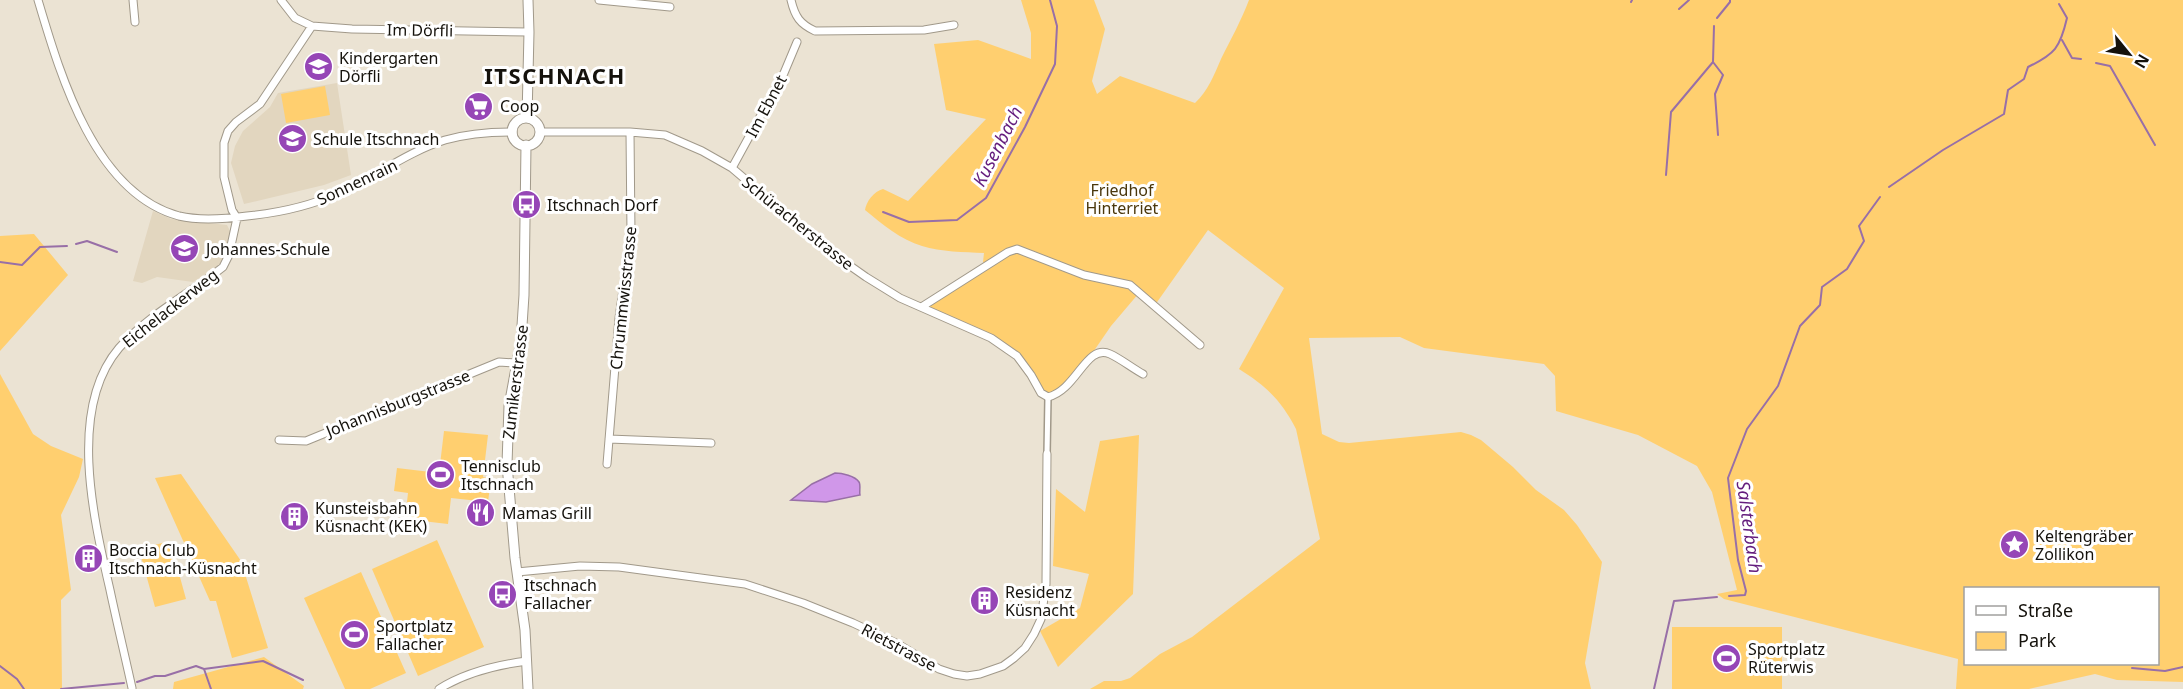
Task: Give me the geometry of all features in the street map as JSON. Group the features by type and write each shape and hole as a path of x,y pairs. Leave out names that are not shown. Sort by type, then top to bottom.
{"main road":[{"path":"527,118 528,0"},
{"path":"527,118 536,122 540,132 536,142 526,146 516,141 513,132 517,122 527,118"},
{"name":"Zumikerstrasse","path":"526,146 524,296 521,341 509,406 507,464 528,689"}],"street":[{"name":"Sonnenrain","path":"38,0 74,108 92,141 135,193 158,209 180,216 200,219 237,218 276,213 325,200 446,140 466,135 513,132"},
{"path":"133,0 135,22"},
{"path":"237,218 232,210 224,177 224,143 228,131 260,104 312,26 294,18 281,0"},
{"path":"599,0 670,7"},
{"path":"792,0 795,15 803,26 815,32 924,30 954,25"},
{"name":"Im Dörfli","path":"312,26 352,29 529,32"},
{"name":"Im Ebnet","path":"732,168 784,73 797,42"},
{"name":"Schüracherstrasse","path":"540,132 630,132 665,135 702,151 732,168 829,251 900,298 923,306 991,338 1017,356 1041,393 1048,397"},
{"name":"Chrummwisstrasse","path":"607,464 619,318 631,234 630,132"},
{"name":"Eichelackerweg","path":"132,688 93,511 89,465 93,398 101,375 119,348 158,315 223,267 229,255 237,218"},
{"path":"923,306 1008,252 1017,249 1084,275 1130,285 1200,345"},
{"path":"1048,397 1064,390 1088,358 1100,352 1109,353 1143,374"},
{"name":"Johannisburgstrasse","path":"279,440 306,441 499,362 516,363"},
{"name":"Rietstrasse","path":"518,572 580,566 611,566 745,584 803,603 858,625 898,644 939,669 954,674 980,674 1003,666 1014,658 1034,634 1041,619 1046,585 1048,397"},
{"path":"609,439 711,443"},
{"path":"439,689 473,672 527,661"}],"shaded area":[{"name":"Schule Itschnach","path":"337,83 351,175 324,185 244,204 231,163 235,146 243,131 270,107 278,93"},
{"name":"Johannes-Schule","path":"153,211 171,219 227,225 231,233 227,254 218,266 193,282 157,277 142,283 133,281"},
{"path":"835,473 848,475 857,480 860,483 860,495 826,502 791,500 812,484"}],"green space":[{"name":"Friedhof Hinterriet","path":"1021,0 1094,0 1105,29 1092,81 1097,94 1120,76 1195,103 1210,82 1249,0 2183,0 2183,682 2117,680 2095,674 2029,689 1956,689 1958,659 1724,599 1717,594 1737,590 1712,492 1697,466 1638,435 1556,411 1555,376 1544,364 1424,348 1400,337 1309,338 1322,434 1339,442 1349,443 1461,432 1471,435 1481,440 1536,490 1564,510 1602,562 1585,663 1591,689 1090,689 1104,681 1121,681 1130,678 1160,654 1192,637 1320,539 1296,429 1272,394 1239,369 1284,288 1208,230 1155,305 1139,293 1111,326 1078,374 1048,397 1017,356 991,338 923,306 988,264 983,262 984,253 945,251 914,243 892,231 865,210 871,197 883,189 908,201 986,119 946,110 934,44 978,40 1031,59 1031,33"},
{"path":"325,86 330,115 286,123 281,94"},
{"path":"34,234 68,275 0,351 0,236"},
{"path":"0,374 33,434 51,446 83,459 79,477 61,515 71,590 61,600 62,689 0,689"},
{"name":"Tennisclub Itschnach","path":"444,431 488,435 483,477 491,479 488,502 451,498 448,524 405,519 408,493 394,491 397,468 439,473"},
{"path":"1139,435 1133,594 1058,667 1040,631 1080,608 1089,574 1053,566 1056,489 1085,512 1100,441"},
{"path":"181,474 241,561 268,648 232,658 216,601 210,601 155,478"},
{"path":"437,540 484,647 418,676 372,569"},
{"path":"170,541 186,599 155,607 139,549"},
{"name":"Sportplatz Fallacher","path":"361,572 406,673 370,689 345,689 304,598"},
{"name":"Sportplatz Rüterwis","path":"1672,627 1782,627 1782,689 1672,689"},
{"path":"264,657 304,686 303,689 173,689 174,682"}],"waterway":[{"name":"Kusenbach","path":"883,212 909,222 957,220 986,198 1025,127 1055,64 1057,26 1050,0"},
{"path":"1679,9 1689,0"},
{"name":"Salsterbach","path":"1717,18 1730,0"},
{"name":"Salsterbach","path":"1889,187 1943,150 2004,114 2008,90 2024,79 2028,67 2050,54 2059,43 2067,18 2059,4"},
{"path":"1666,175 1671,112 1713,62 1714,26"},
{"path":"2062,40 2072,58 2081,59"},
{"path":"1713,62 1723,75 1715,94 1718,135"},
{"path":"2096,63 2110,66 2155,145"},
{"name":"Salsterbach","path":"1729,596 1745,595 1746,591 1738,560 1728,478 1747,429 1778,386 1800,326 1820,305 1822,287 1847,269 1864,241 1859,226 1880,197"},
{"path":"76,244 87,241 117,252"},
{"path":"0,262 22,265 40,247 67,246"},
{"path":"1654,689 1674,601 1717,597"},
{"path":"137,682 196,666 204,669 263,661 303,680"},
{"path":"0,666 17,679 24,689"},
{"path":"2132,668 2165,671 2183,667"},
{"path":"204,669 211,689"},
{"path":"61,689 124,683"}],"place":[{"name":"Kindergarten Dörfli","path":"318,67"},
{"name":"Coop","path":"479,106"},
{"name":"Schule Itschnach","path":"292,139"},
{"name":"Itschnach Dorf","path":"526,205"},
{"name":"Johannes-Schule","path":"185,249"},
{"name":"Tennisclub Itschnach","path":"440,475"},
{"name":"Mamas Grill","path":"481,513"},
{"name":"Kunsteisbahn Küsnacht (KEK)","path":"294,517"},
{"name":"Keltengräber Zollikon","path":"2014,545"},
{"name":"Boccia Club Itschnach-Küsnacht","path":"88,559"},
{"name":"Itschnach Fallacher","path":"503,594"},
{"name":"Residenz Küsnacht","path":"984,601"},
{"name":"Sportplatz Fallacher","path":"355,635"},
{"name":"Sportplatz Rüterwis","path":"1727,658"}],"district":[{"name":"ITSCHNACH","path":"555,75"}]}
